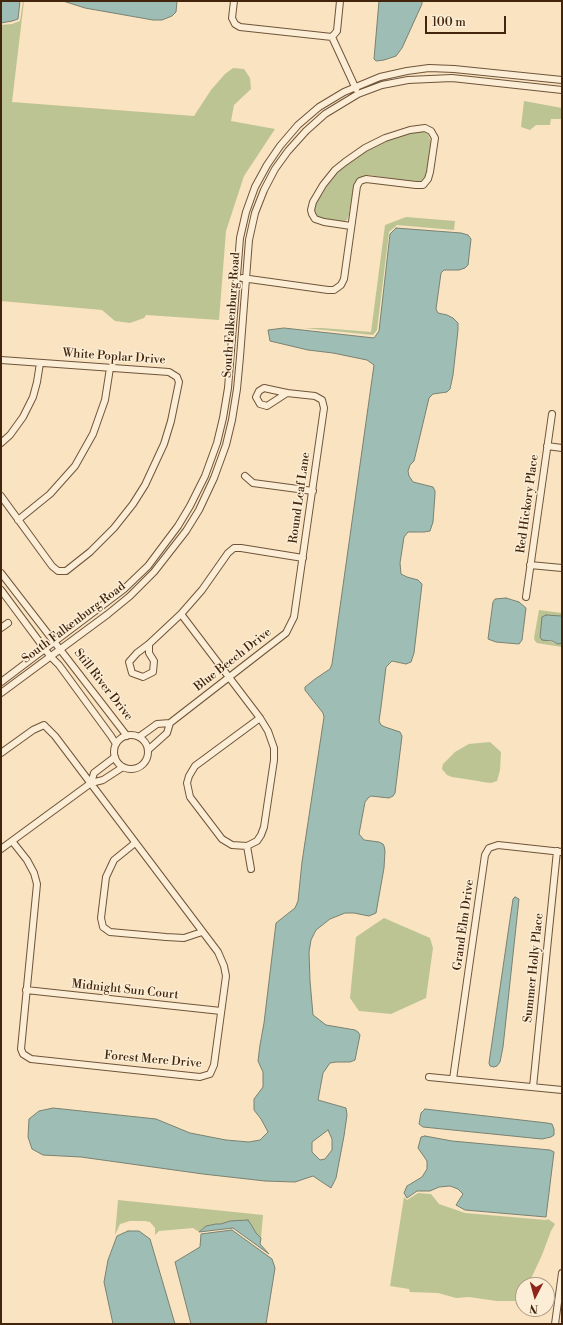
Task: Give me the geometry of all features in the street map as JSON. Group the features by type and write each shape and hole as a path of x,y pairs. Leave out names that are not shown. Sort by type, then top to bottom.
{"street":[{"path":"234,1 232,18 235,24 240,27 332,38"},
{"path":"332,38 337,31 340,1"},
{"path":"332,38 358,94"},
{"name":"South Falkenburg Road","path":"1,682 56,642 124,589 148,566 178,526 190,506 209,465 217,443 223,418 228,388 240,238 246,212 255,187 267,165 280,146 298,125 319,107 354,87 380,77 407,71 429,68 454,69 562,80"},
{"name":"South Falkenburg Road","path":"1,693 130,596 154,572 186,532 199,510 226,445 232,420 237,389 249,240 255,213 264,190 275,169 288,150 325,114 358,94 382,85 408,80 452,78 562,90"},
{"path":"237,278 334,290 341,285 344,279 351,226 356,186 360,181 366,179 423,185 428,179 430,172 435,138 431,131 425,128 410,130 385,138 365,148 335,170 313,202 311,210 312,214 315,219 324,222 351,226"},
{"name":"White Poplar Drive","path":"1,360 169,372 177,377 179,382 171,421 164,444 157,462 145,485 133,504 114,528 90,552 66,571 58,571 52,566 1,496"},
{"path":"1,444 10,435 23,417 33,397 40,363"},
{"path":"18,520 50,494 75,466 93,434 105,400 110,368"},
{"name":"Round Leaf Lane","path":"149,644 149,653 154,661 153,672 143,677 132,673 129,662 137,653 182,614 202,590 228,553 234,548 303,558 324,408 322,400 315,396 287,393 264,388 258,391 256,398 260,404 267,406 287,393"},
{"name":"Red Hickory Place","path":"526,596 552,414"},
{"path":"547,446 562,448"},
{"path":"209,465 217,468"},
{"path":"245,476 253,483 313,491"},
{"name":"Blue Beech Drive","path":"139,737 157,724 170,723 286,634 294,617 303,558"},
{"path":"530,565 562,568"},
{"name":"Still River Drive","path":"1,573 56,642 127,736"},
{"name":"Still River Drive","path":"1,590 112,736 116,744"},
{"path":"182,614 260,718 268,731 274,748 274,760 264,828 261,835 256,841 247,846 232,845 222,839 190,797 187,783 195,766 260,718"},
{"path":"1,628 8,623"},
{"name":"Blue Beech Drive","path":"148,750 167,732 170,723"},
{"name":"Forest Mere Drive","path":"1,753 33,730 44,726 55,736 218,952 224,966 226,976 214,1065 210,1074 200,1077 32,1059 23,1054 21,1049 37,884 34,873 27,860 12,841"},
{"path":"127,736 139,737 146,745 148,755 143,764 134,769 123,767 115,757 116,744 119,740 127,736"},
{"path":"91,783 94,773 115,757"},
{"path":"1,849 91,783 103,780 123,767"},
{"path":"135,843 114,860 106,877 101,918 103,927 110,932 184,938 202,932"},
{"name":"Grand Elm Drive","path":"453,1079 485,855 489,848 498,845 560,851"},
{"path":"247,846 252,869"},
{"name":"Summer Holly Place","path":"533,1087 560,851"},
{"name":"Midnight Sun Court","path":"26,990 221,1011"},
{"path":"429,1077 562,1090"},
{"path":"555,1324 562,1273"}],"green space":[{"path":"23,1 12,102 194,116 211,90 225,74 233,68 244,69 250,78 251,89 234,105 231,121 275,129 244,176 226,231 219,320 146,315 144,318 130,323 115,321 102,310 1,301 1,25 12,24 20,21"},
{"path":"524,101 562,108 562,119 551,119 550,125 536,125 530,130 521,127"},
{"path":"421,131 427,133 431,141 425,179 415,182 368,175 363,176 354,183 347,220 342,222 316,216 313,208 325,189 341,169 365,151 381,142 399,135"},
{"path":"406,217 455,221 454,230 397,225 389,232 377,330 373,335 304,328 371,332 385,225"},
{"path":"539,610 562,613 562,616 546,615 547,641 558,644 562,643 562,647 537,643 535,641 534,638"},
{"path":"490,742 501,752 500,770 497,781 491,783 452,777 447,775 442,769 443,764 455,752 469,744"},
{"path":"384,918 430,938 433,948 426,998 391,1014 359,1011 350,998 356,937"},
{"path":"418,1193 431,1194 439,1204 465,1213 548,1219 555,1224 532,1277 515,1277 515,1301 497,1301 469,1297 456,1298 438,1293 410,1292 409,1289 390,1286 404,1197 407,1200"},
{"path":"118,1200 263,1215 261,1238 252,1226 230,1221 206,1226 199,1232 193,1228 159,1231 155,1235 155,1228 150,1222 130,1221 120,1224 115,1235"}],"water":[{"path":"1,1 20,1 18,19 1,23"},
{"path":"63,1 177,1 176,12 172,16 162,20 153,20 85,8"},
{"path":"379,1 422,1 422,4 402,48 396,56 376,61 374,59"},
{"path":"396,228 461,233 468,235 471,239 468,265 459,270 444,270 441,273 436,309 438,313 453,318 458,323 453,375 450,389 447,392 433,394 429,398 414,461 410,465 408,471 413,482 433,487 435,491 433,522 430,531 408,532 404,537 400,563 401,574 418,580 422,584 414,653 411,662 406,664 392,661 386,667 379,721 381,725 400,732 402,736 395,793 389,798 371,796 368,798 365,802 359,834 364,840 379,842 384,846 384,868 376,913 369,916 345,913 330,919 316,930 311,940 309,952 313,1015 326,1025 355,1030 360,1035 355,1060 350,1062 330,1063 323,1073 318,1100 346,1108 347,1115 344,1136 336,1178 331,1188 313,1176 295,1182 265,1181 81,1157 43,1155 32,1149 28,1137 29,1119 39,1111 53,1108 156,1119 190,1133 226,1140 249,1142 260,1140 268,1132 254,1110 254,1099 263,1087 263,1072 258,1061 276,923 295,908 298,901 302,862 324,717 323,713 305,690 305,687 330,669 332,664 374,365 367,360 333,353 308,350 270,341 268,330 284,328 374,338 379,331 390,234","holes":["328,1130 332,1139 332,1150 325,1159 320,1160 312,1152 312,1142"]},
{"path":"506,598 519,602 526,608 522,640 519,644 496,642 488,639 493,602 495,599"},
{"path":"546,615 562,616 562,643 558,644 552,641 542,640 540,637 542,617"},
{"path":"515,897 519,899 503,1047 500,1062 494,1067 490,1066 489,1063 513,899"},
{"path":"425,1109 552,1124 554,1135 542,1139 423,1127 419,1124 421,1113"},
{"path":"425,1136 452,1141 550,1150 554,1152 546,1217 465,1210 456,1205 463,1194 458,1189 450,1186 439,1187 430,1191 417,1191 407,1198 404,1193 407,1186 422,1177 427,1169 427,1161 418,1148 421,1137"},
{"path":"248,1220 261,1238 260,1244 269,1254 233,1228 199,1232 206,1226 230,1221"},
{"path":"232,1230 272,1259 275,1268 266,1324 191,1324 175,1262 200,1247 201,1234"},
{"path":"128,1231 139,1231 150,1239 175,1324 113,1324 104,1282 108,1260 117,1236"}]}
